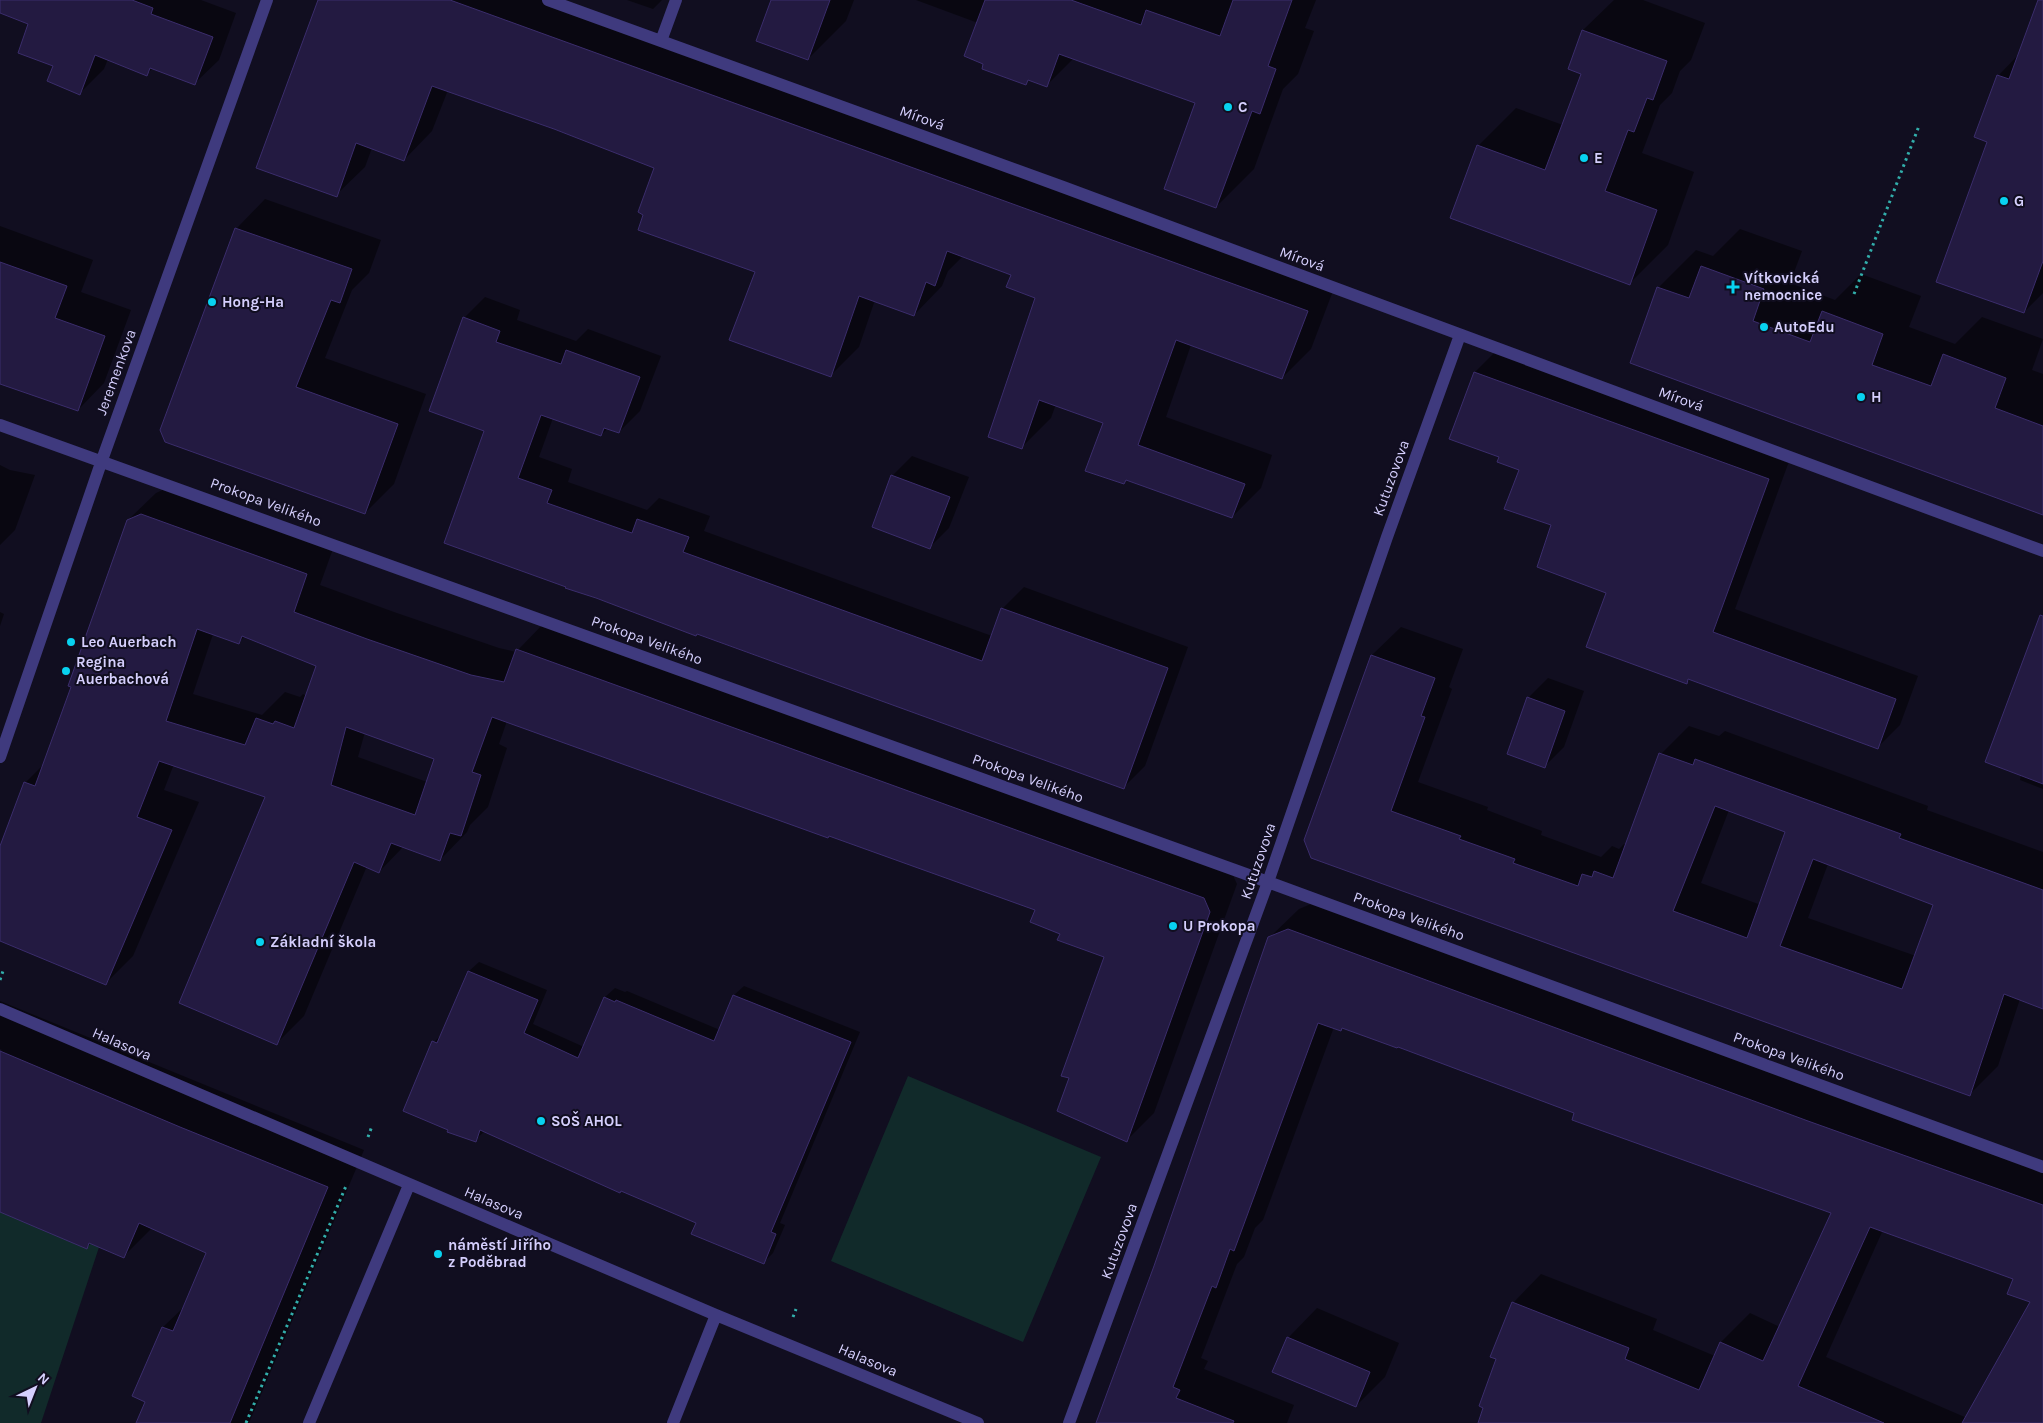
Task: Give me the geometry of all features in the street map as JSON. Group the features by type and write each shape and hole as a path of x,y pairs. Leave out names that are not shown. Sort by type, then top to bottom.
{"street":[{"name":"Jeremenkova","path":"0,757 102,460 267,0"},
{"name":"Mírová","path":"548,0 661,40 2043,551"},
{"path":"661,40 676,0"},
{"name":"Kutuzovova","path":"1069,1423 1268,882 1387,537 1460,335"},
{"name":"Prokopa Velikého","path":"0,425 102,460 1268,882 2043,1167"},
{"name":"Halasova","path":"0,1009 716,1315 978,1423"},
{"path":"309,1423 409,1185"},
{"path":"673,1423 716,1315"}],"path":[{"path":"1854,294 1919,126"},
{"path":"0,980 4,968"},
{"path":"246,1423 372,1126"}],"green space":[{"path":"908,1076 1101,1157 1023,1342 831,1261"},
{"path":"0,1186 105,1229 41,1423 0,1423"}],"building":[{"path":"0,0 132,0 153,8 151,14 213,37 195,85 150,68 147,76 95,55 80,95 47,81 53,66 18,53 28,24 0,13"},
{"path":"318,0 450,0 1308,311 1282,379 1176,340 1138,445 1245,484 1232,518 1126,480 1124,484 1085,471 1103,423 1039,400 1022,449 988,437 1035,298 1006,287 1011,275 947,251 935,286 926,282 914,316 859,296 831,377 729,340 755,272 638,230 643,215 638,212 654,168 554,129 432,86 404,161 356,143 337,197 256,168"},
{"path":"771,0 830,0 808,60 756,41"},
{"name":"C","path":"985,0 1071,0 1141,25 1146,10 1220,36 1233,0 1292,0 1268,66 1276,69 1260,114 1252,111 1216,208 1164,189 1195,103 1059,54 1047,87 1028,80 1026,85 982,69 983,64 964,56"},
{"name":"G","path":"2038,0 2043,0 2043,261 2024,313 1936,282 1987,142 1974,137 1997,75 2009,79"},
{"name":"E","path":"1582,30 1667,61 1653,100 1647,98 1634,132 1628,130 1605,191 1657,210 1630,285 1450,218 1477,145 1545,170 1581,74 1568,69"},
{"path":"235,228 352,269 340,303 331,300 296,387 398,424 365,514 165,442 160,430"},
{"path":"0,262 67,286 55,318 105,336 78,411 0,384"},
{"name":"H","path":"1701,266 1764,289 1753,321 1810,342 1822,311 1883,334 1872,365 1931,386 1943,354 2006,378 1995,408 2043,426 2043,515 1630,363 1657,287 1689,298"},
{"path":"463,317 500,331 496,342 561,364 566,350 640,377 619,433 604,428 601,436 541,415 518,478 552,490 547,503 632,533 637,519 689,537 683,552 982,661 1001,608 1168,668 1124,789 697,634 696,636 444,543 484,431 429,411"},
{"path":"1474,372 1769,479 1713,632 1896,699 1878,749 1688,679 1687,684 1586,647 1606,593 1537,567 1551,525 1504,509 1519,470 1497,462 1499,457 1449,439"},
{"path":"891,475 950,497 930,549 872,527"},
{"path":"141,514 307,574 294,612 367,639 471,675 504,682 516,649 1204,898 1210,912 1127,1142 1057,1111 1069,1078 1061,1076 1104,957 1057,940 1060,934 1030,922 1035,910 492,717 472,772 481,775 461,836 450,833 440,861 391,843 379,873 354,862 277,1045 179,1003 265,797 159,761 137,817 172,830 106,985 0,941 0,846 24,782 35,786 71,687 68,686 127,520","holes":["197,629 239,644 242,636 316,666 294,728 275,721 273,724 256,718 245,745 166,721","346,727 434,759 415,815 331,785"]},
{"path":"2040,615 2043,616 2043,784 1985,762"},
{"path":"1371,655 1435,678 1421,716 1425,717 1391,811 1461,836 1459,839 1515,859 1513,863 1578,886 1582,874 1592,877 1594,871 1613,878 1659,753 1693,765 1695,759 1901,834 1899,838 2043,890 2043,1009 2004,994 1970,1096 1311,858 1304,840","holes":["1715,806 1785,832 1747,938 1673,911","1813,859 1933,905 1902,989 1780,946"]},
{"path":"1527,697 1565,711 1545,768 1507,754"},
{"path":"1288,929 1808,1121 2043,1205 2043,1423 1962,1423 2030,1302 2007,1294 2013,1279 1870,1227 1798,1386 1884,1423 1478,1423 1483,1408 1479,1406 1496,1359 1490,1357 1512,1302 1629,1348 1625,1359 1699,1390 1720,1342 1763,1361 1831,1213 1572,1120 1574,1113 1398,1047 1342,1028 1341,1031 1318,1023 1234,1251 1230,1249 1216,1288 1212,1286 1173,1387 1180,1390 1176,1398 1234,1421 1233,1423 1096,1423 1154,1266 1268,937"},
{"name":"SOŠ AHOL","path":"468,971 538,1000 524,1033 578,1058 604,997 615,1002 616,1000 714,1041 733,995 851,1042 771,1232 776,1234 764,1264 691,1234 696,1223 621,1191 620,1193 480,1130 476,1142 447,1132 448,1130 403,1111 432,1041 437,1043"},
{"path":"0,1051 328,1187 230,1423 136,1423 145,1402 132,1396 162,1327 173,1331 206,1253 139,1223 124,1258 89,1243 87,1249 0,1212"},
{"path":"1287,1337 1370,1372 1356,1407 1272,1372"}],"place":[{"name":"C","path":"1228,107"},
{"name":"E","path":"1584,158"},
{"name":"G","path":"2004,201"},
{"name":"Vítkovická nemocnice","path":"1733,287"},
{"name":"Hong-Ha","path":"212,302"},
{"name":"AutoEdu","path":"1764,327"},
{"name":"H","path":"1861,397"},
{"name":"Leo Auerbach","path":"71,642"},
{"name":"Regina Auerbachová","path":"66,671"},
{"name":"U Prokopa","path":"1173,926"},
{"name":"Základní škola","path":"260,942"},
{"name":"SOŠ AHOL","path":"541,1121"},
{"name":"náměstí Jiřího z Poděbrad","path":"438,1254"}]}
